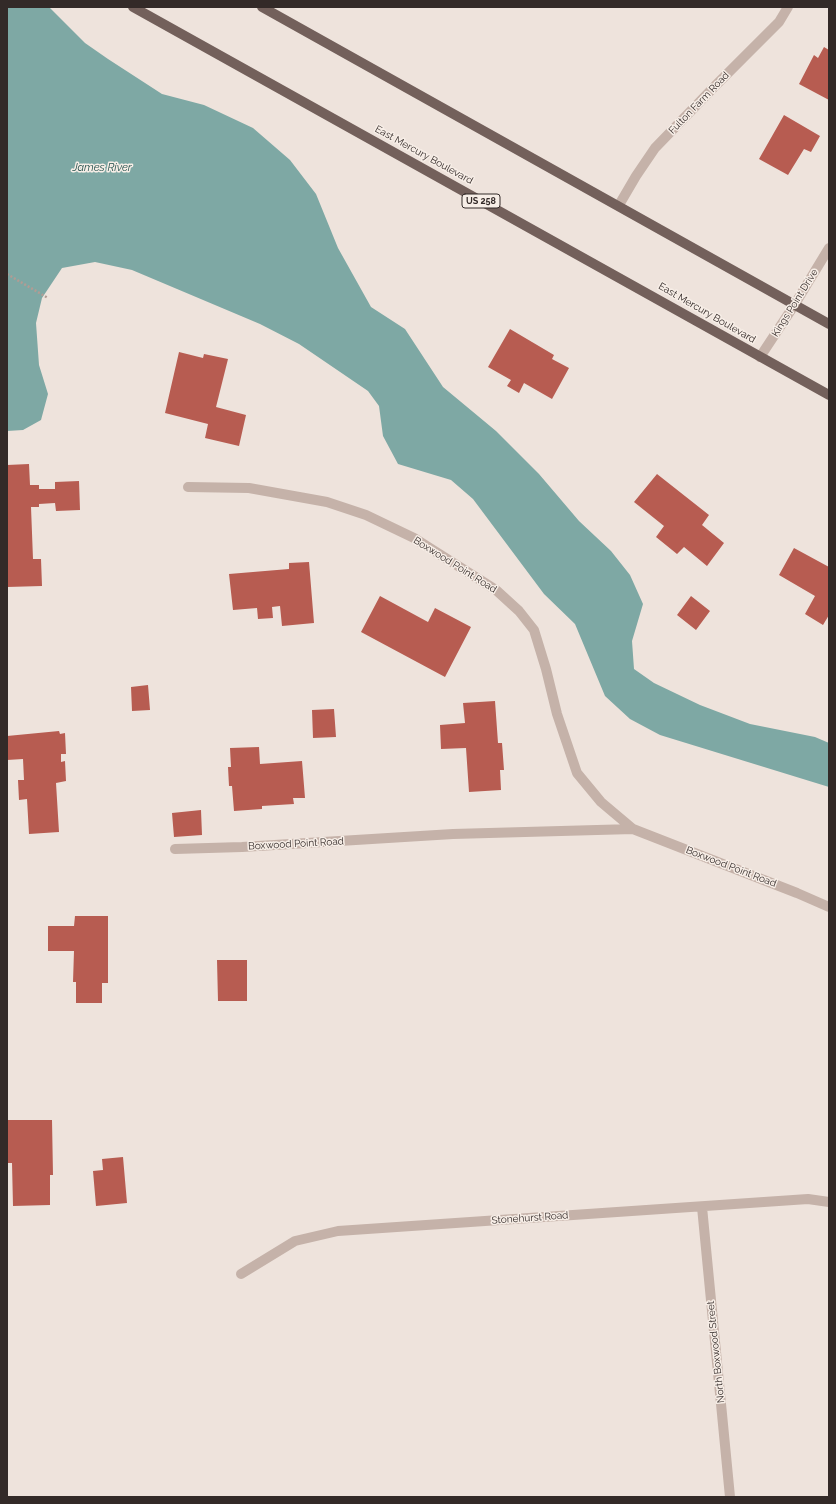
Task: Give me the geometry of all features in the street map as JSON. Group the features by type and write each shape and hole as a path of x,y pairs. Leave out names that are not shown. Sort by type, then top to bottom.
{"main road":[{"name":"East Mercury Boulevard","path":"133,7 829,395"},
{"path":"262,7 619,205 829,324"}],"street":[{"name":"Fulton Farm Road","path":"619,205 655,148 779,22 788,7"},
{"name":"Kings Point Drive","path":"760,357 795,304 829,248"},
{"name":"Boxwood Point Road","path":"188,487 249,488 328,502 366,515 414,538 496,590 519,611 534,630 546,669 557,714 577,773 601,802 632,829 797,893 829,907"},
{"name":"Boxwood Point Road","path":"175,849 250,847 453,834 632,829"},
{"name":"Stonehurst Road","path":"241,1274 295,1241 338,1231 808,1199 829,1202"},
{"name":"North Boxwood Street","path":"702,1207 730,1497"}],"path":[{"path":"7,274 48,298"}],"water":[{"name":"James River","path":"7,7 49,7 85,43 162,94 204,105 253,128 290,160 316,194 338,248 371,307 405,329 443,387 496,431 539,474 579,521 611,551 630,575 643,604 632,641 634,669 654,683 700,705 750,724 815,737 829,743 829,787 660,735 630,719 605,696 575,624 544,594 473,499 451,480 398,464 383,436 379,406 368,391 299,344 260,324 132,270 95,262 62,268 42,298 36,323 39,365 48,394 41,420 23,430 7,431"}],"building":[{"path":"824,47 829,50 829,100 799,84 814,55 818,58"},
{"path":"784,115 820,136 811,152 804,149 788,175 759,159"},
{"path":"510,329 554,355 552,359 569,368 552,399 524,383 519,393 507,386 511,380 488,367"},
{"path":"179,352 203,358 204,354 228,359 216,407 246,415 239,446 205,438 208,424 165,413"},
{"path":"29,464 30,485 39,485 39,489 55,489 55,482 79,481 80,510 56,511 55,503 39,504 39,507 31,507 33,559 41,559 42,586 7,587 7,465"},
{"path":"657,474 709,515 702,525 724,543 707,566 684,547 677,554 656,537 664,526 634,502"},
{"path":"794,548 829,567 829,615 823,625 805,614 815,596 779,575"},
{"path":"309,562 314,623 282,626 280,606 272,607 273,618 258,619 257,608 233,610 229,574 289,569 289,563"},
{"path":"380,596 428,622 435,608 471,627 445,677 361,632"},
{"path":"691,596 710,611 696,630 677,615"},
{"path":"148,685 150,710 132,711 131,687"},
{"path":"495,701 498,743 502,743 504,770 500,770 501,790 469,792 466,748 441,749 440,725 465,723 463,703"},
{"path":"334,709 336,737 313,738 312,710"},
{"path":"59,731 60,734 65,733 66,754 61,754 61,762 65,761 66,781 56,783 59,832 29,834 27,799 19,800 18,780 24,780 23,759 7,760 7,736"},
{"path":"259,747 260,764 302,761 305,798 293,798 294,804 262,806 262,809 234,811 232,786 229,786 228,767 231,767 230,748"},
{"path":"201,810 202,835 174,837 172,813"},
{"path":"75,916 108,916 108,983 102,983 102,1003 76,1003 76,982 73,982 74,951 48,951 48,926 74,926"},
{"path":"217,960 247,960 247,1001 218,1001"},
{"path":"7,1120 52,1120 53,1175 50,1175 50,1205 13,1206 12,1163 7,1163"},
{"path":"123,1157 127,1203 96,1206 93,1171 103,1170 102,1159"}]}
